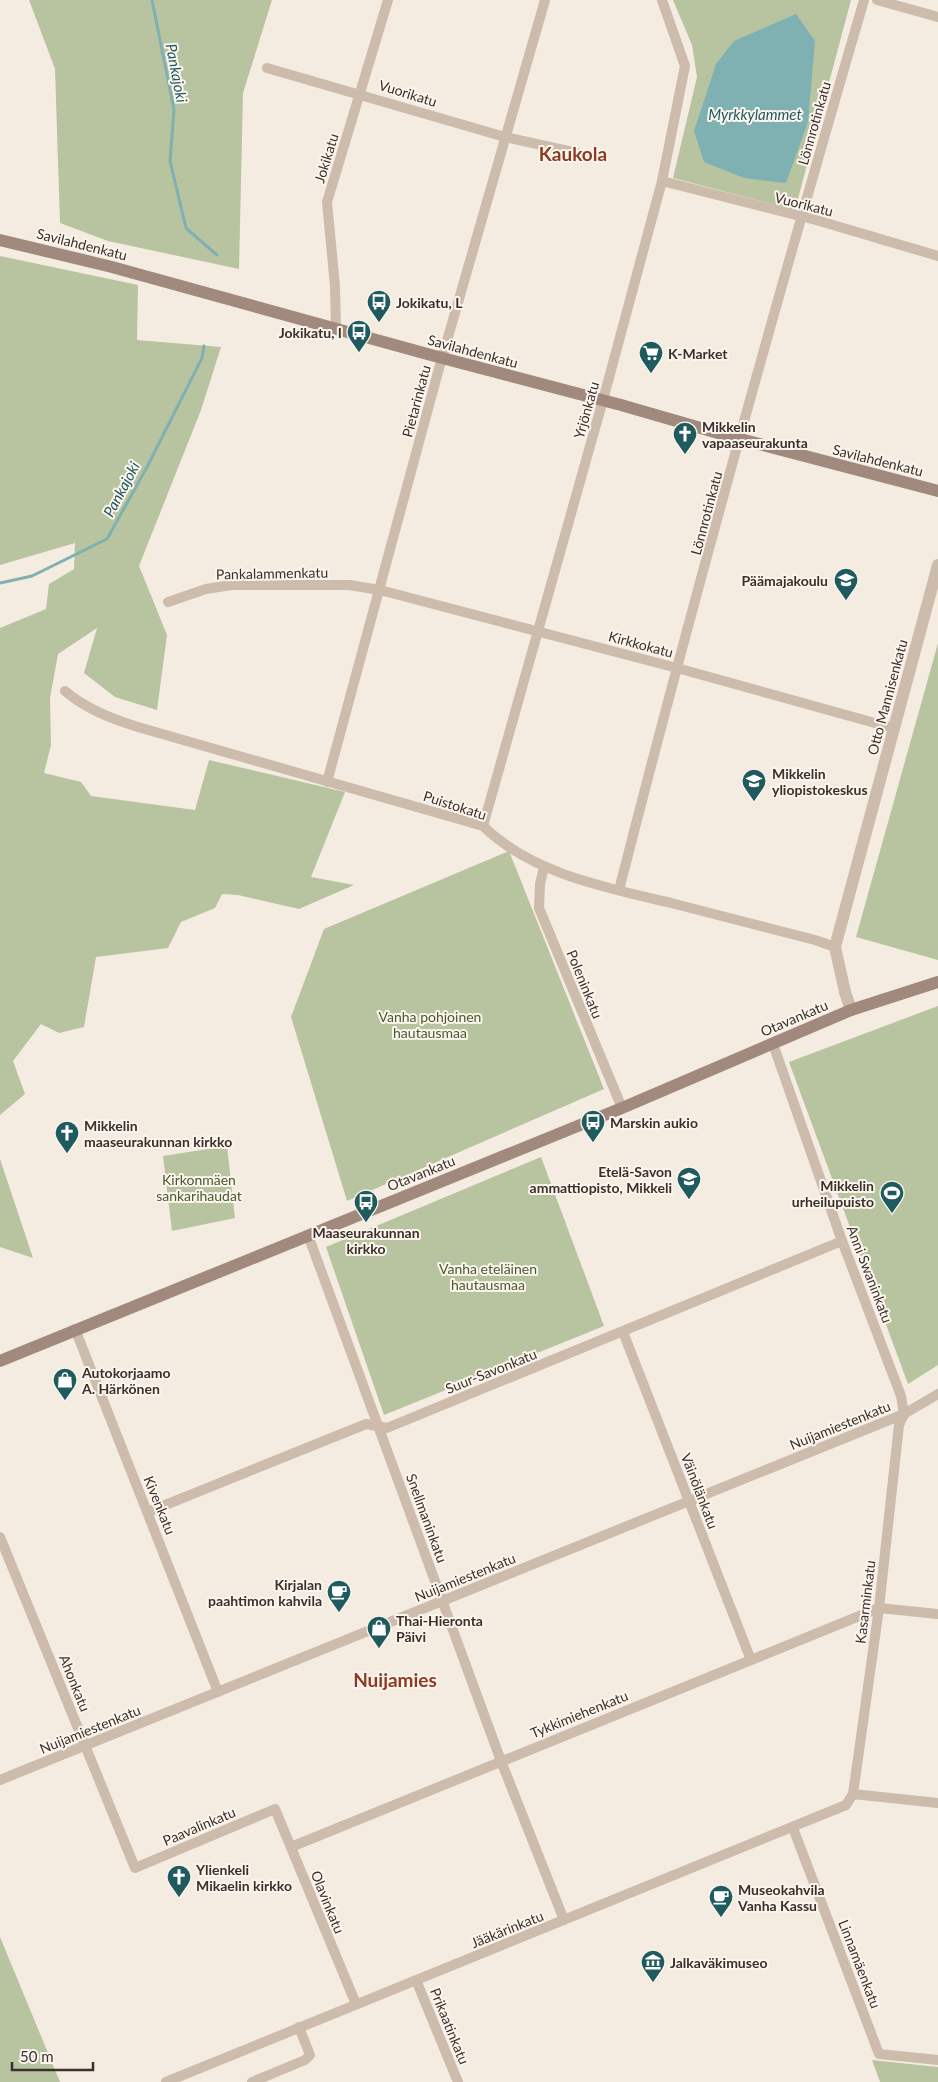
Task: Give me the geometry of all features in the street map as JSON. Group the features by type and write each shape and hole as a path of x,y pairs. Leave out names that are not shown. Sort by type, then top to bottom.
{"main road":[{"name":"Savilahdenkatu","path":"0,240 46,250 194,289 741,439 938,490"},
{"name":"Otavankatu","path":"0,1361 308,1234 622,1108 851,1010 938,982"}],"street":[{"name":"Jokikatu","path":"336,329 335,286 328,202 388,0"},
{"name":"Pietarinkatu","path":"327,782 442,358 544,0"},
{"name":"Yrjönkatu","path":"483,826 603,400 662,181 685,66 662,0"},
{"name":"Lönnrotinkatu","path":"619,890 801,216 864,0"},
{"path":"878,0 938,17"},
{"name":"Vuorikatu","path":"267,68 505,137 577,153"},
{"name":"Vuorikatu","path":"662,181 801,216 938,256"},
{"name":"Otto Mannisenkatu","path":"851,1010 835,947 938,565"},
{"name":"Pankalammenkatu","path":"168,602 206,589 231,585 349,585 380,590"},
{"name":"Kirkkokatu","path":"380,590 537,630 894,728"},
{"name":"Puistokatu","path":"65,691 109,718 483,826 494,836 544,868 619,890 815,940 835,947"},
{"name":"Poleninkatu","path":"544,868 540,884 539,908 622,1108"},
{"name":"Anni Swaninkatu","path":"773,1044 842,1241 901,1396 904,1414"},
{"name":"Snellmaninkatu","path":"308,1234 501,1761 564,1920"},
{"name":"Suur-Savonkatu","path":"148,1512 366,1424 387,1428 842,1241"},
{"name":"Kivenkatu","path":"75,1329 218,1692"},
{"name":"Väinölänkatu","path":"623,1332 751,1660"},
{"name":"Nuijamiestenkatu","path":"0,1780 904,1414 938,1394"},
{"name":"Kasarminkatu","path":"853,1794 879,1608 899,1425 904,1414"},
{"name":"Ahonkatu","path":"0,1537 134,1868"},
{"path":"879,1608 938,1614"},
{"name":"Tykkimiehenkatu","path":"291,1847 879,1608"},
{"path":"853,1794 938,1803"},
{"name":"Jääkärinkatu","path":"166,2082 846,1806 853,1794"},
{"name":"Paavalinkatu","path":"134,1868 275,1809"},
{"name":"Olavinkatu","path":"275,1809 356,2004"},
{"name":"Linnamäenkatu","path":"793,1828 879,2054 938,2060"},
{"name":"Prikaatinkatu","path":"416,1980 458,2082"},
{"path":"252,2082 306,2060 310,2055 299,2027"}],"green space":[{"path":"29,0 272,0 243,93 239,269 108,241 60,223 55,69"},
{"path":"673,0 851,0 795,210 673,178 697,77 692,45"},
{"path":"0,256 138,285 137,340 221,347 201,410 139,566 167,635 157,710 115,697 84,673 97,628 58,654 50,698 51,745 44,773 81,782 91,796 195,810 209,760 345,792 311,877 354,885 299,909 238,895 222,894 215,908 181,922 168,948 96,957 84,1027 59,1033 41,1024 13,1061 25,1094 0,1115 0,628 46,609 49,584 74,569 75,543 0,565"},
{"path":"938,643 938,960 856,937"},
{"name":"Vanha pohjoinen hautausmaa","path":"509,851 604,1089 347,1201 291,1017 324,929"},
{"name":"Mikkelin urheilupuisto","path":"938,1006 938,1365 908,1384 789,1062"},
{"name":"Kirkonmäen sankarihaudat","path":"227,1146 235,1218 172,1231 163,1156"},
{"name":"Vanha eteläinen hautausmaa","path":"541,1157 604,1326 384,1415 326,1247"},
{"path":"0,1159 33,1258 0,1247"},
{"path":"0,1937 60,2082 0,2082"},
{"path":"872,2060 938,2067 938,2082 880,2082"}],"water":[{"name":"Myrkkylammet","path":"796,14 815,41 808,122 786,183 744,178 704,162 694,131 716,64 734,41"}],"waterway":[{"name":"Pankajoki","path":"152,0 174,110 170,161 186,228 217,255"},
{"name":"Pankajoki","path":"0,583 32,576 107,539 147,467 202,358 204,346"}],"place":[{"name":"Jokikatu, L","path":"379,323"},
{"name":"Jokikatu, I","path":"359,353"},
{"name":"K-Market","path":"651,374"},
{"name":"Mikkelin vapaaseurakunta","path":"685,455"},
{"name":"Päämajakoulu","path":"846,601"},
{"name":"Mikkelin yliopistokeskus","path":"754,802"},
{"name":"Marskin aukio","path":"593,1143"},
{"name":"Mikkelin maaseurakunnan kirkko","path":"67,1154"},
{"name":"Etelä-Savon ammattiopisto, Mikkeli","path":"689,1200"},
{"name":"Mikkelin urheilupuisto","path":"892,1214"},
{"name":"Maaseurakunnan kirkko","path":"366,1223"},
{"name":"Autokorjaamo A. Härkönen","path":"65,1401"},
{"name":"Kirjalan paahtimon kahvila","path":"339,1613"},
{"name":"Thai-Hieronta Päivi","path":"379,1649"},
{"name":"Ylienkeli Mikaelin kirkko","path":"179,1898"},
{"name":"Museokahvila Vanha Kassu","path":"721,1918"},
{"name":"Jalkaväkimuseo","path":"653,1983"}],"district":[{"name":"Kaukola","path":"573,153"},
{"name":"Nuijamies","path":"395,1679"}]}
